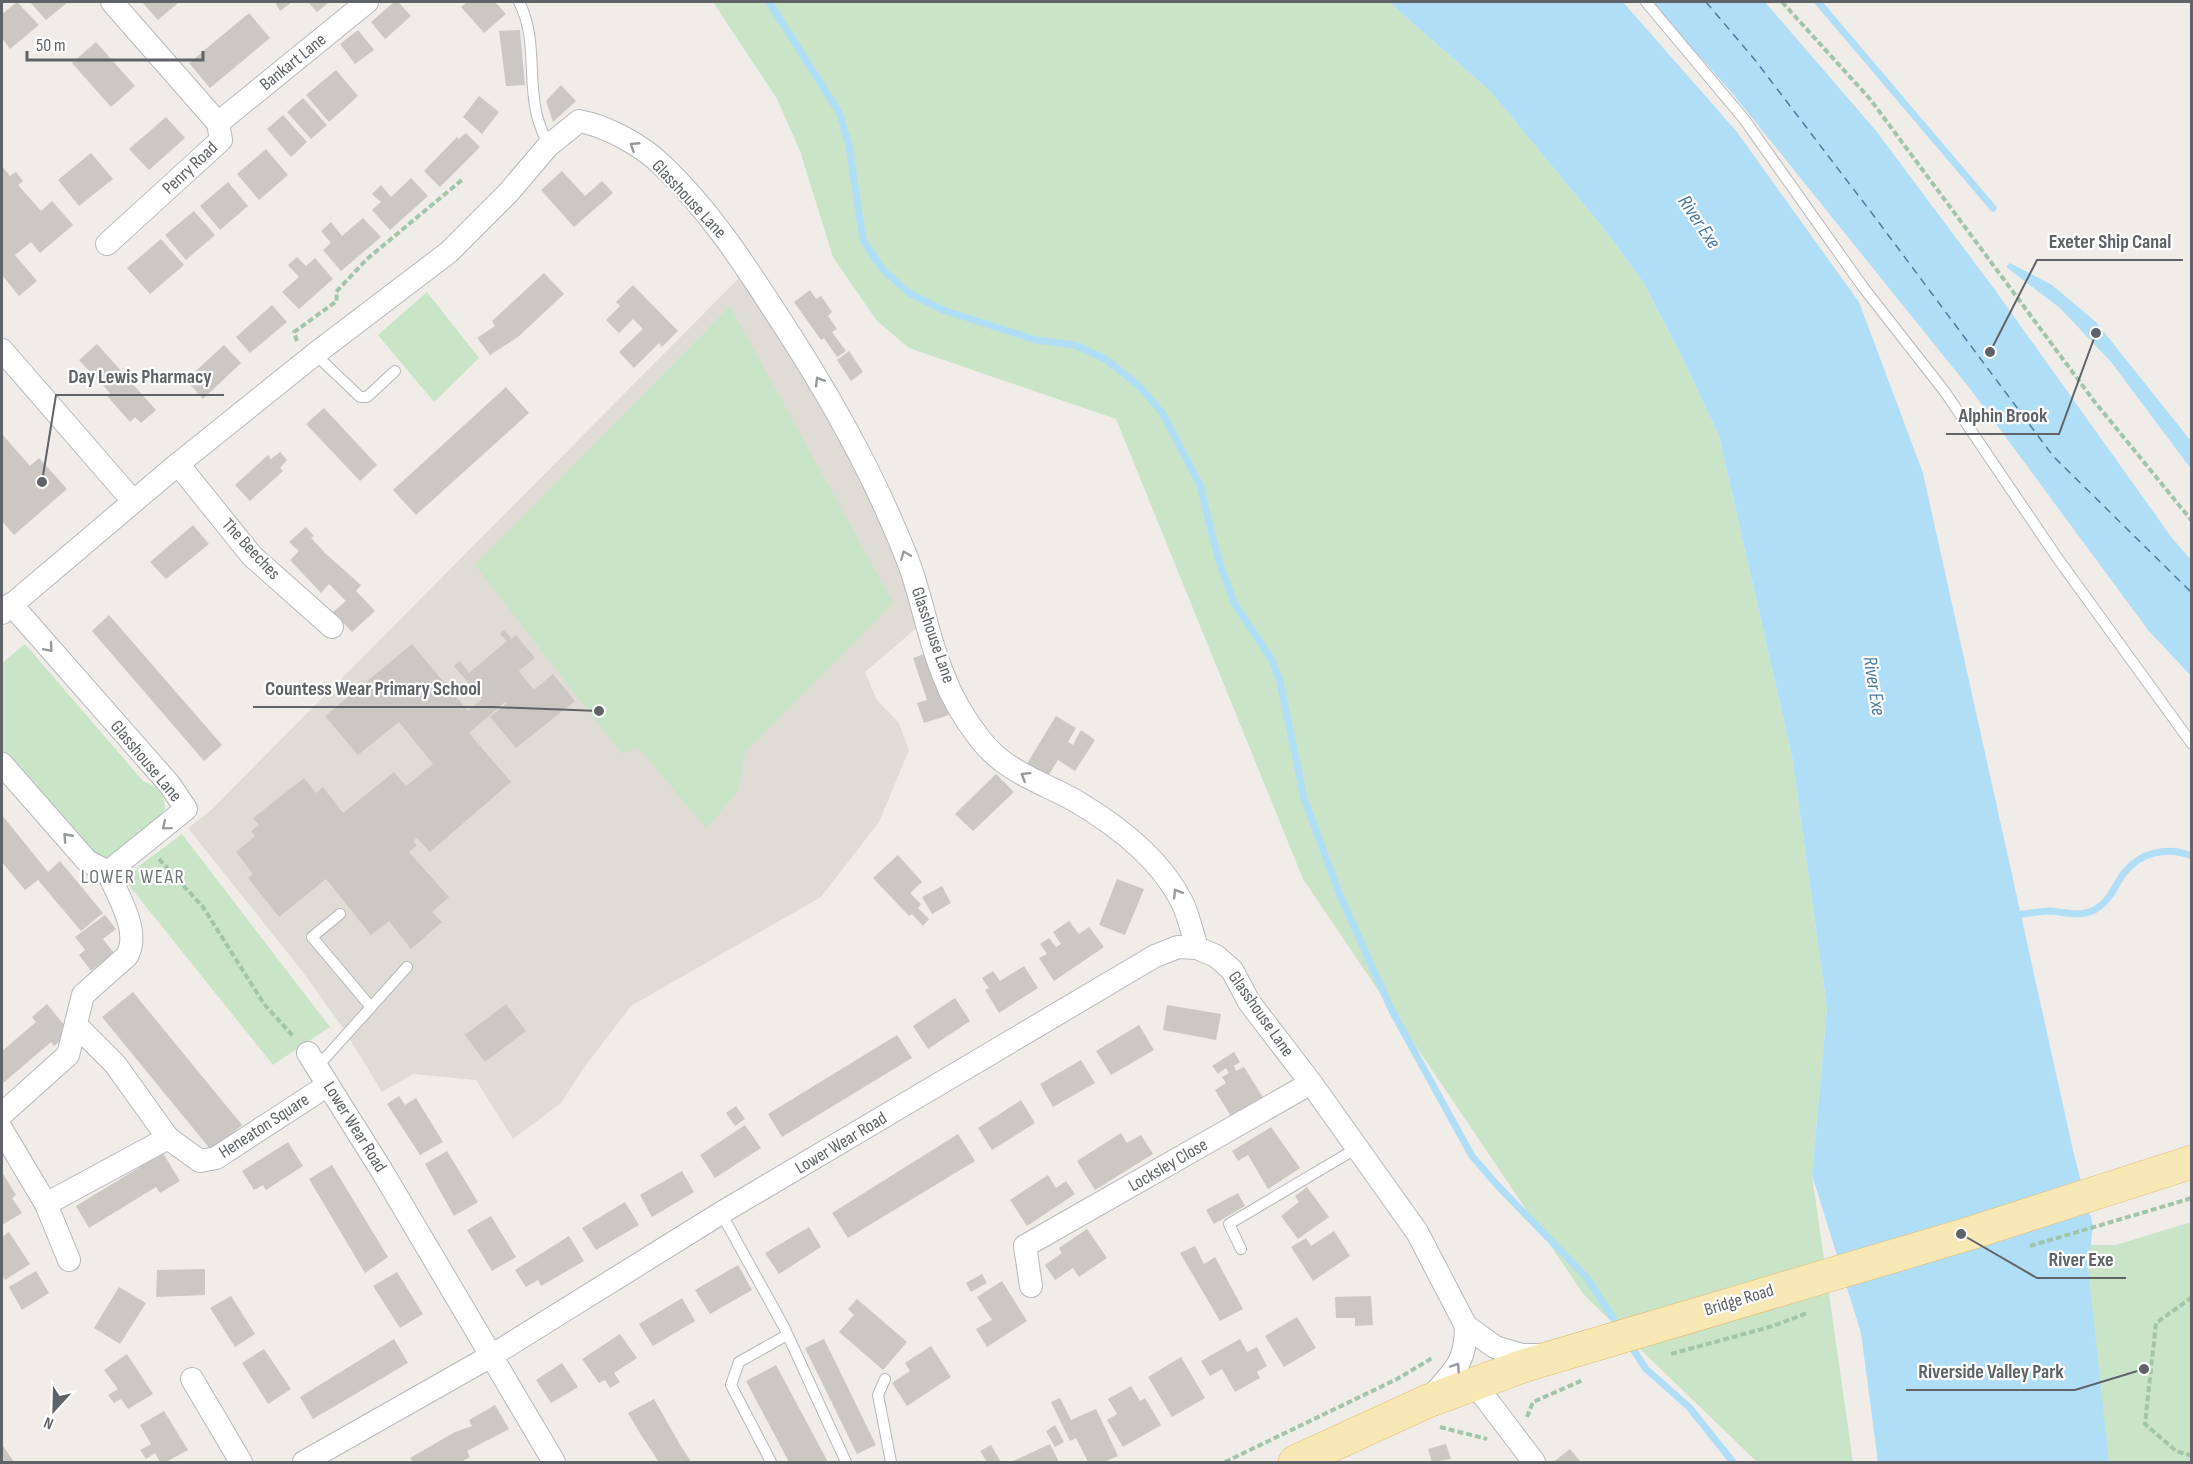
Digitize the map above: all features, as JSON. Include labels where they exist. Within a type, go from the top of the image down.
[{"type":"main road","name":"Bridge Road","points":[[1295,1462],[1433,1414],[1474,1383],[1811,1278],[1971,1233],[2192,1162]]},
{"type":"street","name":"Penry Road","points":[[107,244],[221,140],[222,132],[218,123],[112,2]]},
{"type":"street","name":"Bankart Lane","points":[[218,123],[367,2]]},
{"type":"street","name":"Glasshouse Lane","points":[[108,872],[186,809],[170,785],[6,609],[133,501],[309,358],[449,252],[509,192],[548,146],[579,121],[611,131],[662,164],[717,223],[808,362],[858,447],[909,562],[943,675],[978,737],[1020,774],[1073,800],[1119,831],[1157,864],[1183,903],[1197,948],[1216,956],[1232,970],[1249,1002],[1311,1083],[1417,1232],[1466,1326],[1495,1347],[1522,1355],[1557,1356]]},
{"type":"street","points":[[2,350],[133,501]]},
{"type":"street","name":"The Beeches","points":[[178,464],[252,556],[332,627]]},
{"type":"street","points":[[2,764],[87,861],[108,872],[133,934],[132,948],[127,956],[83,995],[69,1055],[2,1114]]},
{"type":"street","name":"Lower Wear Road","points":[[304,1462],[491,1356],[721,1213],[1155,956],[1178,947],[1197,948]]},
{"type":"street","name":"Heneaton Square","points":[[76,1026],[115,1064],[168,1138],[200,1161],[216,1158],[318,1068]]},
{"type":"street","name":"Lower Wear Road","points":[[318,1068],[554,1462]]},
{"type":"street","name":"Locksley Close","points":[[1031,1286],[1021,1238],[1311,1083]]},
{"type":"street","points":[[2,1130],[46,1204],[69,1260]]},
{"type":"street","points":[[46,1204],[168,1138]]},
{"type":"street","points":[[1433,1414],[1466,1350],[1466,1326]]},
{"type":"street","points":[[192,1379],[241,1462]]},
{"type":"street","points":[[1474,1383],[1534,1462]]},
{"type":"lane","points":[[519,2],[526,16],[531,39],[536,111],[548,146]]},
{"type":"lane","points":[[1646,2],[1744,119],[1863,287],[1945,392],[2056,556],[2192,744]]},
{"type":"lane","points":[[309,358],[360,397],[367,398],[395,371]]},
{"type":"lane","points":[[340,914],[312,936],[370,1006]]},
{"type":"lane","points":[[318,1068],[407,966]]},
{"type":"lane","points":[[1241,1249],[1229,1224],[1357,1148]]},
{"type":"lane","points":[[721,1213],[787,1335],[846,1462]]},
{"type":"lane","points":[[771,1462],[731,1385],[739,1362],[787,1335]]},
{"type":"lane","points":[[885,1379],[878,1395],[891,1462]]},
{"type":"path","points":[[1782,2],[1870,99],[2094,401],[2192,521]]},
{"type":"path","points":[[309,358],[294,332],[338,300],[336,292],[367,259],[463,179]]},
{"type":"path","points":[[144,844],[203,907],[264,1004],[318,1068]]},
{"type":"path","points":[[2120,1219],[2192,1198]]},
{"type":"path","points":[[2192,1297],[2156,1323],[2145,1424],[2176,1451],[2192,1456]]},
{"type":"path","points":[[1686,1350],[1773,1326],[1811,1312]]},
{"type":"path","points":[[1225,1462],[1404,1375],[1438,1353]]},
{"type":"path","points":[[1433,1414],[1502,1442],[1522,1430],[1533,1402],[1586,1378]]},
{"type":"shaded area","points":[[742,275],[866,476],[920,625],[865,672],[877,700],[899,723],[909,750],[879,822],[821,897],[631,1006],[583,1069],[561,1103],[513,1139],[476,1080],[413,1074],[382,1092],[343,1028],[302,971],[188,828],[210,811]]},
{"type":"green space","points":[[713,2],[1389,2],[1490,91],[1604,229],[1643,282],[1684,361],[1719,436],[1792,756],[1827,1008],[1812,1175],[1853,1462],[1757,1462],[1584,1295],[1303,879],[1116,419],[909,348],[877,321],[833,257],[800,151],[777,99]]},
{"type":"green space","points":[[427,292],[479,358],[434,402],[378,335]]},
{"type":"green space","points":[[730,306],[893,603],[746,751],[736,794],[706,828],[638,747],[622,754],[475,565]]},
{"type":"green space","points":[[25,644],[143,781],[156,788],[164,799],[165,809],[152,825],[114,857],[94,858],[2,752],[2,663]]},
{"type":"green space","points":[[182,834],[330,1027],[273,1065],[127,883],[139,866]]},
{"type":"green space","points":[[2191,1222],[2191,1462],[2109,1462],[2090,1325],[2088,1271],[2090,1245],[2116,1245]]},
{"type":"water","points":[[1389,2],[1623,2],[1737,132],[1859,302],[1923,473],[2075,1159],[2093,1225],[2088,1268],[2109,1462],[1878,1462],[1861,1333],[1812,1175],[1827,1008],[1792,756],[1719,436],[1684,361],[1643,282],[1604,229],[1490,91]]},
{"type":"water","points":[[1651,2],[1765,2],[1877,132],[1995,290],[2172,538],[2191,560],[2191,676],[2148,630],[1971,390],[1732,93]]},
{"type":"water","points":[[2010,263],[2052,285],[2096,322],[2191,441],[2191,469],[2111,362],[2060,308],[2006,267]]},
{"type":"building","points":[[17,2],[39,25],[10,49],[2,38],[2,14]]},
{"type":"building","points":[[30,2],[68,2],[46,20]]},
{"type":"building","points":[[142,2],[179,2],[158,20]]},
{"type":"building","points":[[275,2],[292,2],[280,11]]},
{"type":"building","points":[[308,2],[329,2],[317,12]]},
{"type":"building","points":[[394,2],[398,2],[411,16],[385,39],[371,22]]},
{"type":"building","points":[[467,2],[495,2],[506,14],[484,33],[461,7]]},
{"type":"building","points":[[249,13],[270,38],[210,88],[189,63]]},
{"type":"building","points":[[358,30],[374,50],[355,64],[340,44]]},
{"type":"building","points":[[520,30],[525,85],[506,86],[499,31]]},
{"type":"building","points":[[96,42],[135,86],[111,107],[72,63]]},
{"type":"building","points":[[336,70],[358,96],[329,122],[306,95]]},
{"type":"building","points":[[561,85],[576,101],[553,122],[546,101]]},
{"type":"building","points":[[479,96],[499,112],[482,134],[463,117]]},
{"type":"building","points":[[303,98],[327,125],[311,139],[287,112]]},
{"type":"building","points":[[283,115],[307,142],[291,157],[267,129]]},
{"type":"building","points":[[166,117],[185,138],[149,170],[129,149]]},
{"type":"building","points":[[466,133],[480,147],[440,187],[424,171],[457,137],[459,139]]},
{"type":"building","points":[[266,149],[288,175],[259,200],[237,174]]},
{"type":"building","points":[[91,153],[113,179],[79,206],[58,180]]},
{"type":"building","points":[[2,166],[10,176],[16,172],[23,181],[18,185],[41,211],[52,201],[73,225],[40,253],[31,242],[15,255],[37,281],[19,296],[2,275]]},
{"type":"building","points":[[562,171],[585,196],[602,181],[613,193],[574,227],[541,190]]},
{"type":"building","points":[[411,178],[428,196],[390,230],[372,210],[381,202],[372,194],[381,185],[391,197]]},
{"type":"building","points":[[228,182],[248,206],[220,230],[200,206]]},
{"type":"building","points":[[194,211],[215,235],[186,260],[165,235]]},
{"type":"building","points":[[363,218],[381,237],[341,271],[323,250],[331,243],[321,231],[331,222],[342,236]]},
{"type":"building","points":[[161,239],[184,265],[150,294],[127,268]]},
{"type":"building","points":[[297,257],[306,266],[315,258],[333,279],[299,309],[282,292],[299,277],[288,265]]},
{"type":"building","points":[[544,273],[564,294],[518,337],[490,355],[477,338],[495,326],[492,321]]},
{"type":"building","points":[[633,285],[678,331],[662,347],[659,343],[634,368],[619,352],[643,329],[633,319],[619,333],[606,320],[620,306],[616,302]]},
{"type":"building","points":[[810,290],[816,299],[821,296],[832,312],[828,316],[837,329],[832,332],[846,351],[837,357],[824,338],[821,340],[794,302]]},
{"type":"building","points":[[272,305],[287,322],[250,353],[236,337]]},
{"type":"building","points":[[97,344],[156,410],[141,423],[135,417],[130,422],[107,396],[110,393],[79,360]]},
{"type":"building","points":[[224,345],[241,363],[203,399],[186,380]]},
{"type":"building","points":[[849,351],[863,372],[851,381],[837,360]]},
{"type":"building","points":[[506,387],[529,413],[416,515],[393,490]]},
{"type":"building","points":[[324,408],[377,465],[360,481],[306,424]]},
{"type":"building","points":[[2,434],[30,466],[39,458],[67,489],[14,535],[2,521]]},
{"type":"building","points":[[280,452],[287,460],[280,468],[283,471],[250,501],[235,485],[268,455],[271,459]]},
{"type":"building","points":[[193,525],[209,544],[166,579],[150,562]]},
{"type":"building","points":[[306,527],[314,536],[311,538],[326,554],[361,585],[356,591],[375,611],[352,632],[333,612],[346,601],[329,584],[321,593],[290,560],[299,551],[289,542]]},
{"type":"building","points":[[109,615],[222,745],[204,761],[92,631]]},
{"type":"building","points":[[504,630],[512,639],[516,635],[535,658],[519,671],[534,690],[553,674],[575,701],[516,748],[490,717],[507,703],[505,702],[469,733],[511,782],[430,852],[417,838],[413,841],[417,845],[409,852],[449,897],[432,912],[442,922],[411,949],[389,921],[371,935],[326,879],[279,917],[248,878],[253,874],[236,852],[255,836],[251,831],[259,825],[253,818],[304,778],[316,793],[323,787],[343,813],[394,772],[406,786],[433,764],[399,722],[358,755],[325,716],[412,644],[468,711],[482,699],[454,666],[460,661],[469,673],[507,641],[500,634]]},
{"type":"building","points":[[927,653],[949,715],[924,723],[917,703],[927,700],[913,658]]},
{"type":"building","points":[[1056,716],[1076,728],[1068,742],[1073,745],[1081,730],[1095,740],[1075,771],[1058,760],[1046,779],[1025,767]]},
{"type":"building","points":[[996,774],[1014,792],[973,831],[955,814]]},
{"type":"building","points":[[2,815],[48,872],[60,861],[103,913],[81,931],[38,880],[25,890],[2,862]]},
{"type":"building","points":[[898,855],[922,882],[910,893],[921,904],[918,908],[929,919],[923,926],[912,914],[909,916],[873,878]]},
{"type":"building","points":[[1117,879],[1144,889],[1125,935],[1099,925]]},
{"type":"building","points":[[942,886],[951,903],[932,914],[922,897]]},
{"type":"building","points":[[105,915],[116,929],[103,939],[114,953],[91,971],[79,955],[85,950],[75,937]]},
{"type":"building","points":[[1069,921],[1079,934],[1089,927],[1104,947],[1054,981],[1039,958],[1047,954],[1040,944],[1049,938],[1056,947],[1061,944],[1053,932]]},
{"type":"building","points":[[1024,966],[1038,988],[999,1013],[985,990],[989,988],[982,978],[993,971],[1000,981]]},
{"type":"building","points":[[133,992],[242,1125],[211,1150],[102,1017]]},
{"type":"building","points":[[955,998],[970,1021],[928,1049],[913,1026]]},
{"type":"building","points":[[47,1004],[70,1032],[54,1046],[51,1042],[2,1084],[2,1051],[36,1022],[32,1017]]},
{"type":"building","points":[[506,1004],[526,1031],[485,1062],[465,1035]]},
{"type":"building","points":[[1167,1005],[1221,1014],[1216,1040],[1163,1030]]},
{"type":"building","points":[[1139,1025],[1154,1050],[1111,1075],[1096,1051]]},
{"type":"building","points":[[897,1035],[912,1058],[782,1137],[768,1114]]},
{"type":"building","points":[[1234,1052],[1240,1062],[1234,1066],[1236,1071],[1244,1067],[1264,1099],[1232,1118],[1215,1090],[1226,1083],[1222,1077],[1229,1073],[1226,1068],[1218,1074],[1212,1066]]},
{"type":"building","points":[[1081,1060],[1095,1083],[1053,1107],[1040,1084]]},
{"type":"building","points":[[399,1096],[405,1105],[416,1098],[443,1142],[420,1155],[387,1104]]},
{"type":"building","points":[[1021,1100],[1035,1123],[992,1150],[978,1128]]},
{"type":"building","points":[[736,1106],[745,1119],[735,1126],[726,1113]]},
{"type":"building","points":[[745,1125],[761,1148],[715,1178],[700,1155]]},
{"type":"building","points":[[1271,1127],[1300,1168],[1268,1189],[1248,1155],[1238,1161],[1232,1151]]},
{"type":"building","points":[[1121,1133],[1127,1143],[1141,1135],[1153,1154],[1095,1190],[1077,1161]]},
{"type":"building","points":[[958,1134],[975,1161],[848,1238],[832,1213]]},
{"type":"building","points":[[288,1142],[303,1166],[266,1190],[263,1185],[254,1190],[242,1171]]},
{"type":"building","points":[[161,1150],[180,1181],[160,1193],[156,1187],[89,1228],[76,1206],[140,1167],[138,1163]]},
{"type":"building","points":[[447,1151],[478,1202],[454,1216],[425,1164]]},
{"type":"building","points":[[332,1165],[388,1257],[365,1273],[309,1179]]},
{"type":"building","points":[[682,1171],[694,1192],[652,1217],[640,1195]]},
{"type":"building","points":[[2,1172],[16,1195],[12,1198],[22,1213],[2,1225]]},
{"type":"building","points":[[1048,1175],[1056,1188],[1066,1181],[1075,1194],[1027,1226],[1010,1200]]},
{"type":"building","points":[[1307,1187],[1329,1217],[1298,1239],[1281,1216],[1299,1202],[1295,1196]]},
{"type":"building","points":[[1238,1193],[1245,1206],[1214,1224],[1206,1210]]},
{"type":"building","points":[[625,1202],[639,1225],[596,1250],[582,1228]]},
{"type":"building","points":[[491,1216],[516,1257],[492,1271],[467,1230]]},
{"type":"building","points":[[809,1227],[821,1247],[779,1274],[765,1253]]},
{"type":"building","points":[[1087,1229],[1107,1258],[1079,1277],[1073,1268],[1055,1280],[1045,1265],[1062,1253],[1059,1248]]},
{"type":"building","points":[[1334,1231],[1350,1256],[1313,1281],[1291,1247],[1306,1238],[1311,1246]]},
{"type":"building","points":[[9,1232],[30,1264],[5,1280],[2,1274],[2,1237]]},
{"type":"building","points":[[569,1236],[584,1261],[541,1286],[538,1280],[526,1287],[515,1270]]},
{"type":"building","points":[[1195,1246],[1204,1264],[1215,1257],[1243,1309],[1220,1321],[1180,1253]]},
{"type":"building","points":[[738,1265],[752,1290],[710,1314],[695,1290]]},
{"type":"building","points":[[205,1269],[205,1295],[156,1297],[157,1270]]},
{"type":"building","points":[[36,1271],[49,1293],[22,1310],[9,1287]]},
{"type":"building","points":[[397,1272],[423,1314],[400,1328],[373,1286]]},
{"type":"building","points":[[982,1274],[987,1283],[971,1292],[966,1283]]},
{"type":"building","points":[[1002,1281],[1027,1321],[987,1347],[976,1329],[992,1320],[977,1297]]},
{"type":"building","points":[[119,1287],[146,1303],[120,1344],[94,1328]]},
{"type":"building","points":[[231,1296],[255,1334],[235,1347],[210,1308]]},
{"type":"building","points":[[1371,1296],[1373,1325],[1355,1326],[1355,1318],[1336,1318],[1335,1297]]},
{"type":"building","points":[[682,1298],[695,1321],[653,1346],[639,1324]]},
{"type":"building","points":[[857,1299],[907,1342],[883,1370],[839,1332],[854,1315],[848,1309]]},
{"type":"building","points":[[1297,1317],[1316,1348],[1284,1367],[1265,1336]]},
{"type":"building","points":[[620,1334],[637,1358],[614,1373],[620,1382],[610,1388],[605,1380],[599,1383],[582,1359]]},
{"type":"building","points":[[394,1339],[408,1363],[313,1419],[300,1397]]},
{"type":"building","points":[[824,1339],[876,1445],[857,1454],[805,1348]]},
{"type":"building","points":[[1240,1339],[1247,1352],[1257,1347],[1267,1366],[1257,1372],[1260,1378],[1235,1392],[1222,1369],[1210,1376],[1201,1361]]},
{"type":"building","points":[[931,1346],[951,1377],[907,1406],[892,1383],[910,1371],[905,1363]]},
{"type":"building","points":[[264,1349],[291,1389],[268,1404],[242,1363]]},
{"type":"building","points":[[127,1354],[153,1394],[128,1409],[121,1399],[114,1403],[108,1395],[118,1389],[104,1370]]},
{"type":"building","points":[[1181,1357],[1205,1398],[1172,1417],[1148,1377]]},
{"type":"building","points":[[562,1363],[578,1387],[551,1403],[536,1380]]},
{"type":"building","points":[[776,1365],[828,1462],[789,1462],[746,1381]]},
{"type":"building","points":[[1131,1386],[1140,1401],[1145,1398],[1161,1425],[1123,1447],[1107,1420],[1117,1414],[1108,1399]]},
{"type":"building","points":[[1060,1398],[1071,1420],[1096,1409],[1118,1456],[1104,1462],[1088,1462],[1076,1438],[1070,1441],[1051,1402]]},
{"type":"building","points":[[654,1399],[691,1462],[659,1462],[628,1413]]},
{"type":"building","points":[[495,1405],[509,1429],[467,1451],[470,1457],[461,1462],[413,1462],[410,1458],[455,1432],[472,1426],[469,1420]]},
{"type":"building","points":[[164,1411],[188,1450],[166,1462],[160,1462],[155,1453],[146,1459],[140,1450],[151,1444],[140,1425]]},
{"type":"building","points":[[1055,1425],[1064,1442],[1055,1447],[1046,1431]]},
{"type":"building","points":[[2,1444],[14,1462],[2,1462]]},
{"type":"building","points":[[1050,1444],[1059,1462],[1011,1462]]},
{"type":"building","points":[[1446,1444],[1451,1459],[1432,1462],[1428,1449]]},
{"type":"building","points":[[991,1445],[1001,1462],[987,1462],[980,1451]]},
{"type":"building","points":[[1570,1449],[1581,1462],[1553,1462]]},
{"type":"waterway","points":[[769,2],[839,112],[849,146],[863,240],[883,270],[909,293],[943,310],[1036,340],[1075,345],[1107,360],[1139,386],[1163,414],[1200,485],[1218,558],[1234,603],[1272,660],[1280,682],[1304,798],[1339,893],[1392,1011],[1472,1156],[1587,1278],[1620,1329]]},
{"type":"waterway","points":[[1818,2],[1993,208]]},
{"type":"waterway","points":[[2022,914],[2047,911],[2079,914],[2090,912],[2105,902],[2124,873],[2138,860],[2164,851],[2192,856]]},
{"type":"waterway","points":[[1629,1343],[1646,1369],[1689,1407],[1733,1462]]},
{"type":"ferry route","points":[[1706,2],[1755,60],[2053,456],[2192,593]]},
{"type":"place","name":"Alphin Brook","points":[[2096,333]]},
{"type":"place","name":"Exeter Ship Canal","points":[[1990,352]]},
{"type":"place","name":"Day Lewis Pharmacy","points":[[42,482]]},
{"type":"place","name":"Countess Wear Primary School","points":[[599,711]]},
{"type":"place","name":"River Exe","points":[[1961,1234]]},
{"type":"place","name":"Riverside Valley Park","points":[[2144,1369]]},
{"type":"district","name":"LOWER WEAR","points":[[133,877]]}]
